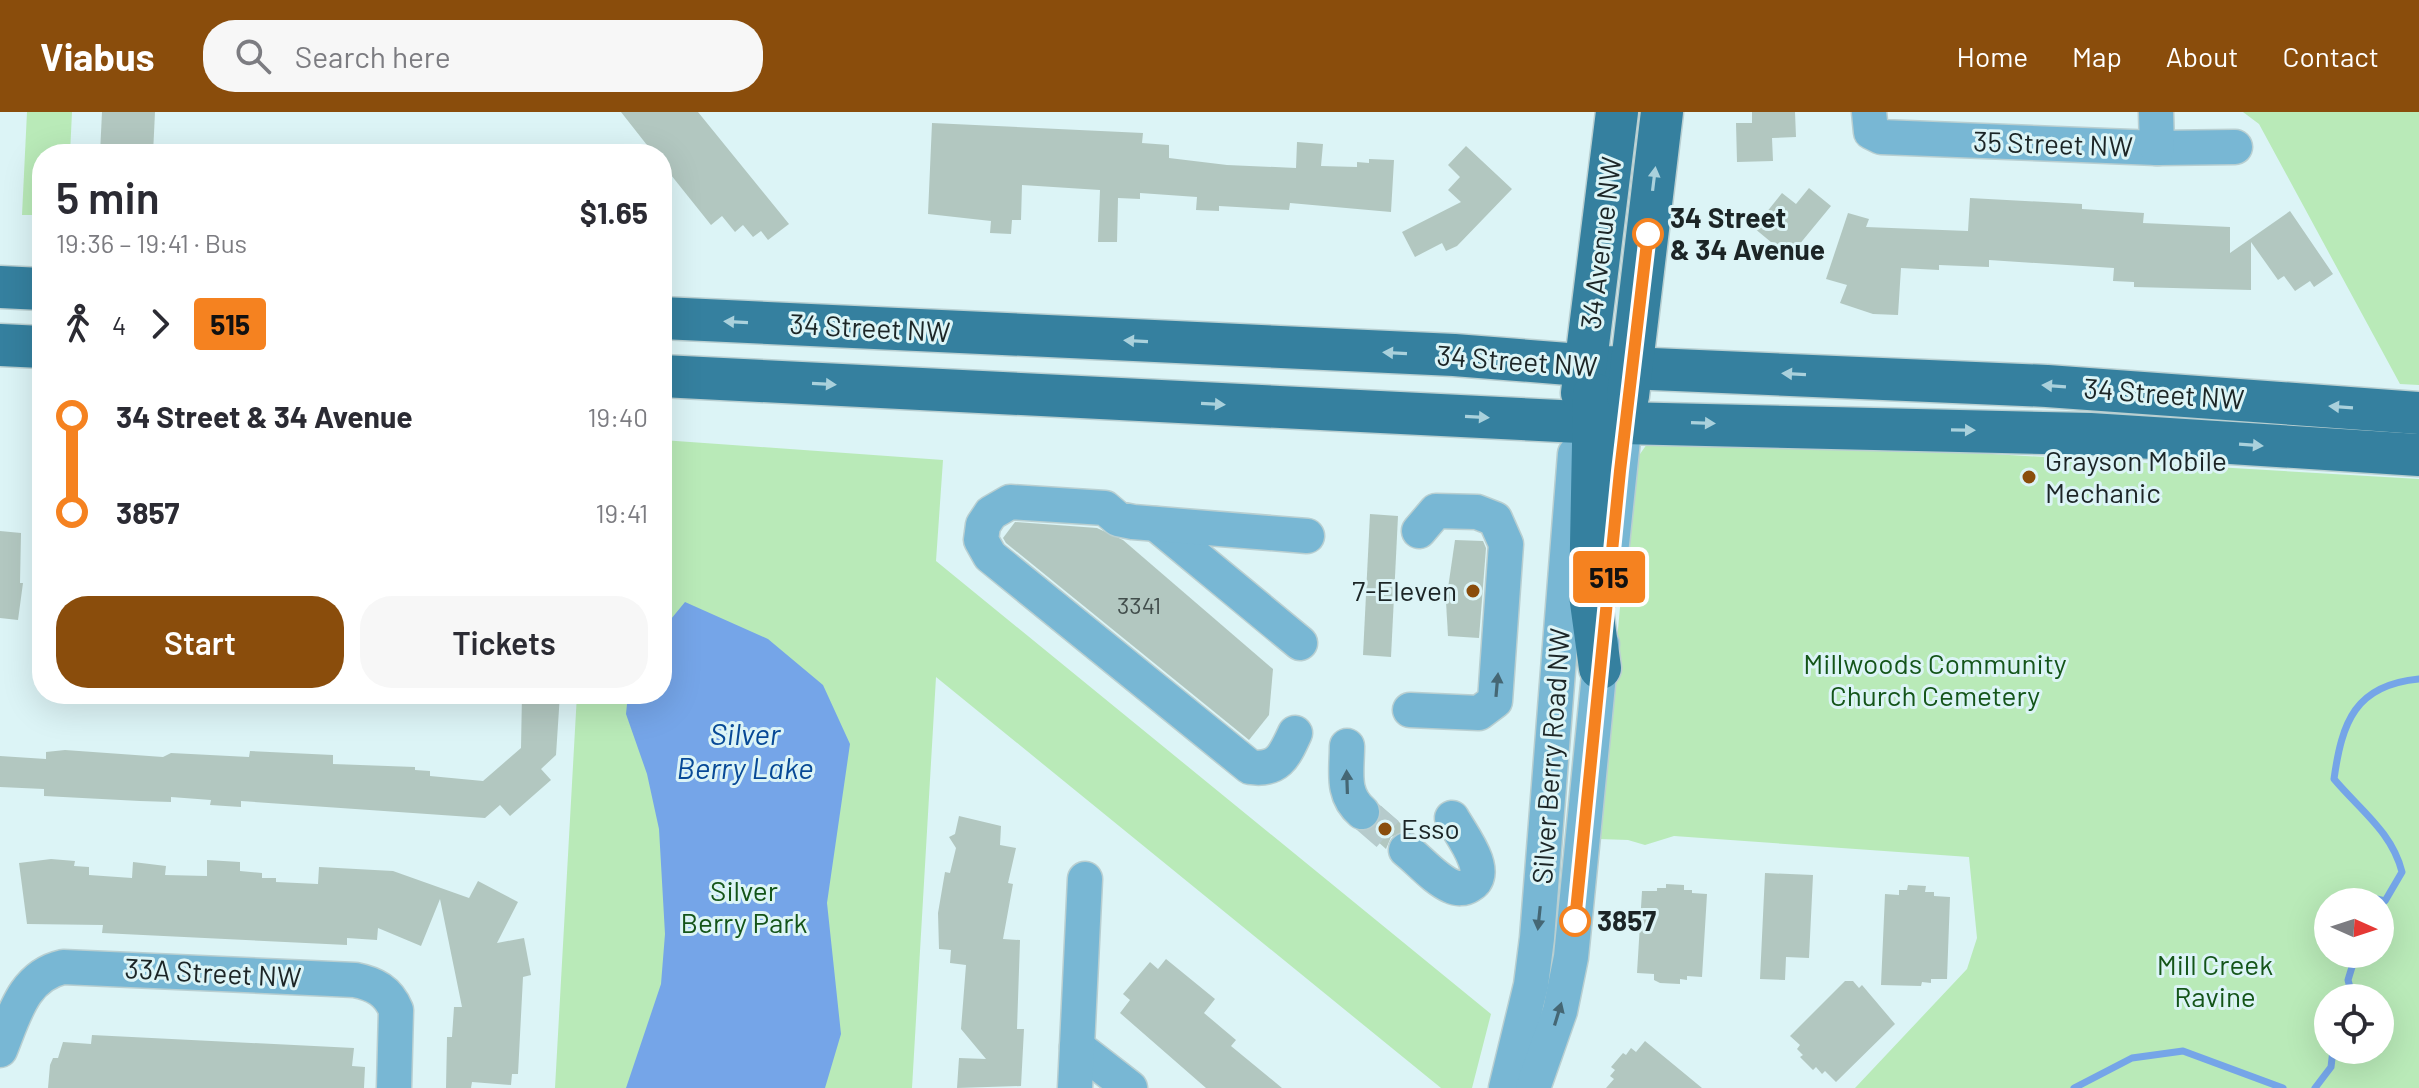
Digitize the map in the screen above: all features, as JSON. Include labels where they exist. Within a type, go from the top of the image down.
[{"type":"main road","name":"34 Avenue NW","points":[[1585,366],[1617,112]]},
{"type":"main road","name":"34 Avenue NW","points":[[1600,422],[1632,367],[1662,112]]},
{"type":"main road","points":[[0,287],[32,289]]},
{"type":"main road","name":"34 Street NW","points":[[672,318],[1454,355],[1585,366],[2047,386],[2419,413]]},
{"type":"main road","points":[[0,345],[32,347]]},
{"type":"main road","points":[[1585,366],[1594,389],[1600,422],[1590,595],[1600,668]]},
{"type":"main road","name":"34 Street NW","points":[[672,376],[1600,422],[2075,434],[2419,455]]},
{"type":"street","points":[[2156,112],[2157,148]]},
{"type":"street","name":"35 Street NW","points":[[1870,122],[1881,137],[2157,148],[2235,147]]},
{"type":"street","name":"Silver Berry Road NW","points":[[1506,1088],[1531,985],[1600,422]]},
{"type":"street","points":[[1295,733],[1281,761],[1266,769],[1250,767],[990,556],[981,540],[983,525],[991,513],[1010,502],[1105,508],[1118,519],[1156,524],[1307,536]]},
{"type":"street","points":[[1410,710],[1479,713],[1495,701],[1506,544],[1495,519],[1477,512],[1436,511],[1419,531]]},
{"type":"street","points":[[1156,524],[1300,643]]},
{"type":"street","name":"Silver Berry Road NW","points":[[1533,1088],[1560,1011],[1571,957],[1600,668]]},
{"type":"street","points":[[1347,746],[1346,789],[1349,801],[1362,812]]},
{"type":"street","points":[[1075,1088],[1085,879]]},
{"type":"street","name":"33A Street NW","points":[[0,1050],[21,998],[40,977],[52,970],[73,967],[355,980],[385,992],[392,1000],[398,1022],[394,1088]]},
{"type":"street","points":[[1077,1047],[1130,1088]]},
{"type":"green space","points":[[27,112],[72,112],[70,144],[32,144],[32,215],[22,215]]},
{"type":"green space","points":[[2243,112],[2419,112],[2419,385],[2400,384],[2259,124]]},
{"type":"green space","points":[[1687,436],[2419,479],[2419,1088],[1855,1088],[1967,969],[1977,938],[1969,857],[1674,836],[1645,845],[1628,840],[1599,839],[1633,464],[1647,444]]},
{"type":"green space","name":"Silver Berry Park","points":[[672,441],[943,460],[936,561],[1491,1014],[1472,1088],[1441,1088],[936,677],[912,1088],[555,1088],[576,704],[672,704]]},
{"type":"water","name":"Silver Berry Lake","points":[[685,602],[768,639],[823,685],[850,744],[827,903],[841,1034],[825,1088],[626,1088],[661,984],[665,934],[659,829],[647,774],[626,714],[627,704],[672,704],[672,618]]},
{"type":"building","points":[[102,112],[155,112],[153,144],[100,144]]},
{"type":"building","points":[[621,112],[698,112],[789,224],[768,240],[761,231],[753,237],[743,225],[735,232],[722,216],[711,225],[672,176],[672,144],[646,144]]},
{"type":"building","points":[[1752,112],[1795,112],[1796,137],[1772,138],[1773,161],[1737,162],[1736,123],[1752,123]]},
{"type":"building","points":[[932,123],[1143,133],[1142,143],[1169,145],[1169,158],[1227,165],[1296,168],[1297,142],[1323,144],[1321,166],[1357,167],[1357,162],[1369,163],[1369,159],[1394,160],[1391,212],[1290,203],[1289,210],[1219,206],[1219,211],[1196,210],[1197,197],[1140,193],[1140,199],[1118,198],[1117,242],[1098,242],[1100,190],[1022,185],[1021,220],[1012,220],[1011,234],[990,233],[991,221],[928,214]]},
{"type":"building","points":[[1466,146],[1512,189],[1457,246],[1446,251],[1442,243],[1415,257],[1402,232],[1461,202],[1448,190],[1460,177],[1448,165]]},
{"type":"building","points":[[1809,188],[1831,206],[1789,257],[1754,228],[1782,193],[1796,204]]},
{"type":"building","points":[[1970,198],[2082,204],[2082,209],[2144,213],[2143,223],[2230,227],[2230,253],[2290,211],[2333,274],[2314,287],[2310,281],[2295,291],[2284,276],[2278,280],[2251,242],[2251,290],[2134,287],[2134,282],[2113,281],[2114,268],[1989,260],[1989,267],[1939,265],[1939,270],[1901,268],[1898,315],[1873,314],[1840,303],[1847,285],[1826,279],[1848,213],[1869,219],[1866,227],[1968,231]]},
{"type":"building","points":[[1370,514],[1398,516],[1391,657],[1363,655]]},
{"type":"building","points":[[1015,522],[1097,528],[1123,540],[1273,669],[1269,715],[1249,740],[1006,543],[1003,538]]},
{"type":"building","points":[[0,531],[21,533],[20,583],[23,583],[18,620],[0,618]]},
{"type":"building","name":"7-Eleven","points":[[1455,540],[1483,541],[1486,548],[1479,638],[1448,636],[1446,602]]},
{"type":"building","points":[[522,704],[559,704],[556,755],[541,769],[551,780],[510,816],[500,805],[485,818],[241,801],[241,807],[210,805],[211,800],[171,797],[171,802],[44,796],[44,789],[0,787],[0,756],[46,759],[46,752],[65,750],[163,757],[171,753],[249,757],[250,751],[333,755],[333,764],[415,767],[415,770],[430,771],[430,776],[483,781],[521,748]]},
{"type":"building","points":[[1381,806],[1408,830],[1391,837],[1386,849],[1366,831],[1381,818]]},
{"type":"building","points":[[959,816],[1001,826],[1000,845],[1016,848],[1008,883],[1013,884],[1003,939],[1020,940],[1017,1029],[1024,1029],[1021,1086],[957,1088],[959,1058],[986,1059],[961,1029],[966,965],[950,963],[951,950],[939,949],[938,913],[945,872],[950,873],[956,848],[949,837],[955,834]]},
{"type":"building","points":[[51,859],[75,861],[74,866],[89,867],[89,875],[132,878],[133,862],[166,866],[165,875],[207,876],[207,860],[240,862],[240,871],[262,873],[262,878],[276,878],[276,882],[318,884],[319,867],[393,871],[469,898],[478,881],[518,902],[497,943],[524,938],[531,975],[523,977],[518,1074],[512,1074],[511,1085],[472,1082],[471,1088],[446,1088],[447,1037],[452,1037],[454,1007],[462,1007],[440,899],[421,946],[378,928],[377,940],[347,938],[347,945],[102,933],[103,925],[27,924],[19,863]]},
{"type":"building","points":[[1765,873],[1813,875],[1809,958],[1786,957],[1785,980],[1760,979]]},
{"type":"building","points":[[1666,884],[1684,885],[1684,890],[1707,894],[1702,977],[1687,976],[1687,980],[1680,979],[1680,984],[1660,983],[1654,980],[1654,974],[1637,973],[1642,891],[1657,891],[1657,888],[1666,888]]},
{"type":"building","points":[[1908,885],[1926,886],[1925,892],[1950,897],[1947,979],[1931,979],[1931,983],[1922,982],[1921,986],[1881,985],[1885,894],[1899,895],[1899,890],[1907,890]]},
{"type":"building","points":[[1166,959],[1215,999],[1204,1013],[1236,1040],[1231,1046],[1282,1088],[1206,1088],[1120,1013],[1130,1000],[1123,994],[1150,962],[1158,969]]},
{"type":"building","points":[[1845,981],[1853,981],[1859,988],[1862,985],[1895,1024],[1836,1082],[1825,1071],[1822,1074],[1816,1067],[1813,1070],[1800,1057],[1803,1055],[1797,1049],[1800,1045],[1790,1036]]},
{"type":"building","points":[[92,1035],[354,1048],[352,1066],[365,1067],[364,1088],[48,1088],[50,1065],[53,1058],[58,1058],[63,1042],[91,1044]]},
{"type":"building","points":[[1645,1041],[1702,1088],[1606,1088],[1614,1079],[1610,1076],[1615,1070],[1611,1067],[1623,1053],[1626,1055],[1631,1048],[1636,1052]]},
{"type":"waterway","points":[[2393,888],[2402,872],[2391,845],[2334,779],[2348,724],[2366,698],[2380,689],[2419,679]]},
{"type":"waterway","points":[[2349,984],[2352,968]]},
{"type":"waterway","points":[[2074,1088],[2132,1058],[2183,1051],[2283,1088]]},
{"type":"waterway","points":[[2315,1088],[2331,1064]]},
{"type":"tunnel","points":[[1362,812],[1406,850]]},
{"type":"bus line","name":"515","points":[[1575,921],[1620,471],[1648,234]]},
{"type":"place","name":"34 Street & 34 Avenue","points":[[1648,234]]},
{"type":"place","name":"Grayson Mobile Mechanic","points":[[2029,477]]},
{"type":"place","name":"7-Eleven","points":[[1473,591]]},
{"type":"place","name":"Esso","points":[[1385,829]]},
{"type":"place","name":"3857","points":[[1575,921]]},
{"type":"park label","name":"Millwoods Community Church Cemetery","points":[[1935,680]]},
{"type":"park label","name":"Mill Creek Ravine","points":[[2215,981]]}]
